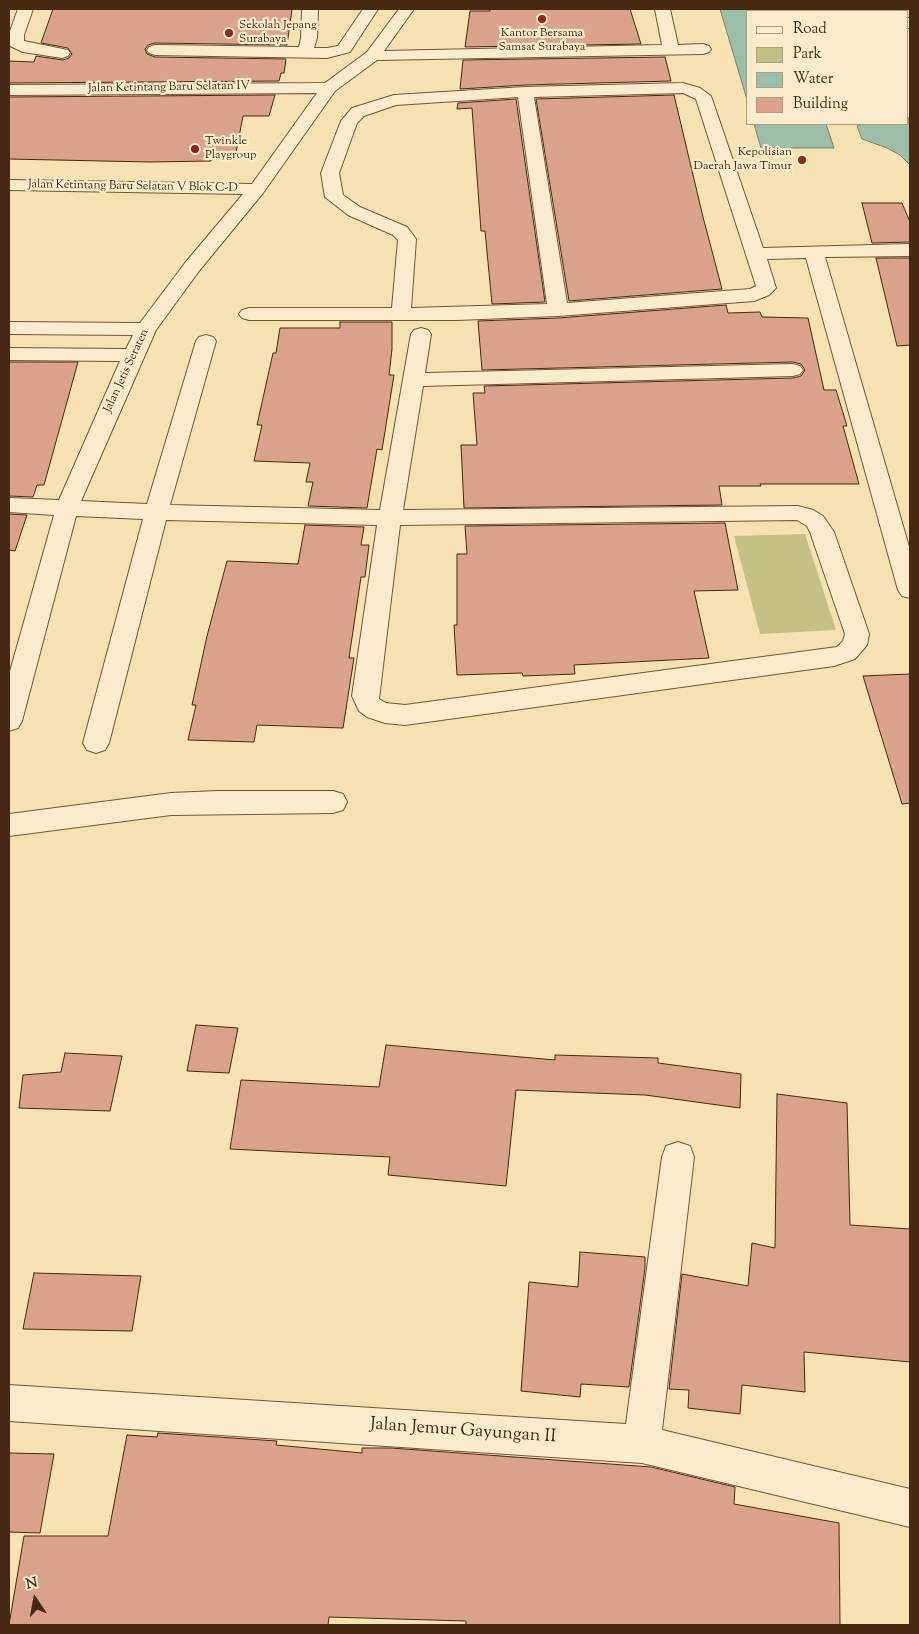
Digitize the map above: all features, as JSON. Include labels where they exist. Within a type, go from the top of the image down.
[{"type":"street","points":[[305,52],[309,38],[310,9]]},
{"type":"street","points":[[155,50],[326,53],[344,49],[370,9]]},
{"type":"street","name":"Jalan Jetis Seraten","points":[[9,721],[17,661],[67,508],[146,328],[192,267],[257,189],[329,88],[373,55],[406,9]]},
{"type":"street","points":[[662,9],[671,49]]},
{"type":"street","points":[[18,18],[16,43],[23,47],[62,52]]},
{"type":"street","points":[[373,55],[402,56],[702,49]]},
{"type":"street","name":"Jalan Ketintang Baru Selatan IV","points":[[9,90],[329,88]]},
{"type":"street","points":[[249,314],[402,308],[437,315],[558,310],[754,295],[766,288],[703,96],[683,88],[525,92],[394,100],[358,112],[349,121],[330,174],[334,197],[354,211],[400,231],[407,240],[402,308]]},
{"type":"street","points":[[525,92],[558,310]]},
{"type":"street","name":"Jalan Ketintang Baru Selatan V Blok C-D","points":[[9,184],[257,189]]},
{"type":"street","points":[[756,254],[910,250]]},
{"type":"street","points":[[814,252],[910,590]]},
{"type":"street","points":[[9,328],[146,328]]},
{"type":"street","points":[[9,505],[158,512],[390,518],[798,513],[816,521],[822,532],[857,634],[855,645],[846,653],[834,657],[405,715],[385,714],[368,704],[364,696],[390,518],[422,334]]},
{"type":"street","points":[[96,743],[170,464],[206,341]]},
{"type":"street","points":[[9,354],[133,355]]},
{"type":"street","points":[[414,380],[793,370]]},
{"type":"street","points":[[21,823],[82,814],[180,804],[334,802]]},
{"type":"street","points":[[642,1444],[678,1157]]},
{"type":"street","name":"Jalan Jemur Gayungan II","points":[[9,1403],[642,1444],[910,1508]]},
{"type":"green space","points":[[805,534],[836,630],[760,634],[734,536]]},
{"type":"water","points":[[720,9],[789,9],[746,10],[746,96]]},
{"type":"water","points":[[910,118],[910,165],[900,155],[862,139],[857,126],[909,125]]},
{"type":"water","points":[[754,125],[826,125],[834,148],[761,148]]},
{"type":"building","points":[[53,9],[292,9],[287,45],[155,43],[148,45],[145,49],[147,54],[155,57],[286,59],[284,73],[281,73],[279,81],[9,83],[9,61],[34,62],[36,56],[63,60],[69,58],[72,54],[68,48],[41,43]]},
{"type":"building","name":"Kantor Bersama Samsat Surabaya","points":[[490,9],[630,9],[641,44],[465,47],[470,11],[490,11]]},
{"type":"building","points":[[665,57],[671,81],[525,85],[460,89],[463,60]]},
{"type":"building","points":[[275,95],[269,116],[243,116],[235,158],[212,158],[211,161],[150,162],[9,159],[9,97]]},
{"type":"building","points":[[674,95],[722,289],[569,301],[536,99]]},
{"type":"building","points":[[516,99],[545,302],[492,304],[485,231],[481,231],[472,108],[457,109],[458,103]]},
{"type":"building","points":[[862,203],[902,203],[910,222],[910,242],[872,243]]},
{"type":"building","points":[[876,258],[910,258],[910,345],[897,346]]},
{"type":"building","points":[[726,305],[728,313],[760,312],[762,317],[808,318],[824,390],[836,390],[847,426],[843,426],[859,484],[719,486],[722,505],[464,508],[461,445],[477,445],[473,393],[485,393],[484,386],[793,378],[801,376],[805,370],[801,364],[793,362],[482,370],[478,321],[558,318]]},
{"type":"building","points":[[340,322],[392,322],[392,349],[389,375],[394,375],[382,450],[377,449],[367,508],[308,506],[313,482],[306,482],[310,463],[254,461],[262,425],[257,425],[273,353],[276,353],[280,328],[340,328]]},
{"type":"building","points":[[9,362],[78,362],[44,485],[37,485],[33,497],[9,496]]},
{"type":"building","points":[[9,514],[27,515],[15,551],[9,550]]},
{"type":"building","points":[[725,523],[738,590],[694,591],[709,658],[574,665],[575,674],[523,676],[522,673],[457,675],[454,625],[457,625],[457,554],[467,554],[465,526]]},
{"type":"building","points":[[305,525],[364,527],[361,545],[369,545],[365,577],[361,577],[349,658],[354,658],[343,728],[257,725],[254,742],[188,740],[196,705],[192,705],[207,636],[227,561],[298,564]]},
{"type":"building","points":[[910,674],[910,803],[902,804],[863,676]]},
{"type":"building","points":[[196,1025],[238,1028],[229,1073],[187,1071]]},
{"type":"building","points":[[386,1045],[555,1060],[555,1055],[658,1058],[658,1063],[741,1074],[740,1108],[645,1095],[516,1090],[506,1186],[388,1175],[390,1157],[230,1149],[241,1080],[379,1087]]},
{"type":"building","points":[[65,1053],[122,1056],[110,1111],[19,1108],[23,1075],[61,1072]]},
{"type":"building","points":[[777,1094],[847,1103],[850,1225],[910,1229],[910,1362],[804,1352],[805,1392],[742,1385],[740,1414],[688,1408],[689,1390],[669,1389],[682,1274],[748,1286],[752,1243],[775,1248]]},
{"type":"building","points":[[580,1252],[645,1257],[629,1387],[581,1384],[580,1397],[521,1391],[529,1282],[578,1287]]},
{"type":"building","points":[[34,1273],[141,1276],[132,1331],[23,1329]]},
{"type":"building","points":[[158,1433],[277,1441],[276,1445],[362,1453],[362,1448],[391,1448],[651,1467],[735,1487],[734,1504],[839,1523],[840,1625],[466,1625],[466,1621],[329,1617],[328,1625],[9,1625],[24,1536],[108,1536],[127,1435],[157,1437]]},
{"type":"building","points":[[9,1453],[54,1454],[40,1533],[9,1532]]},
{"type":"place","name":"Kantor Bersama Samsat Surabaya","points":[[542,19]]},
{"type":"place","name":"Sekolah Jepang Surabaya","points":[[229,33]]},
{"type":"place","name":"Twinkle Playgroup","points":[[195,149]]},
{"type":"place","name":"Kepolisian Daerah Jawa Timur","points":[[802,160]]}]
